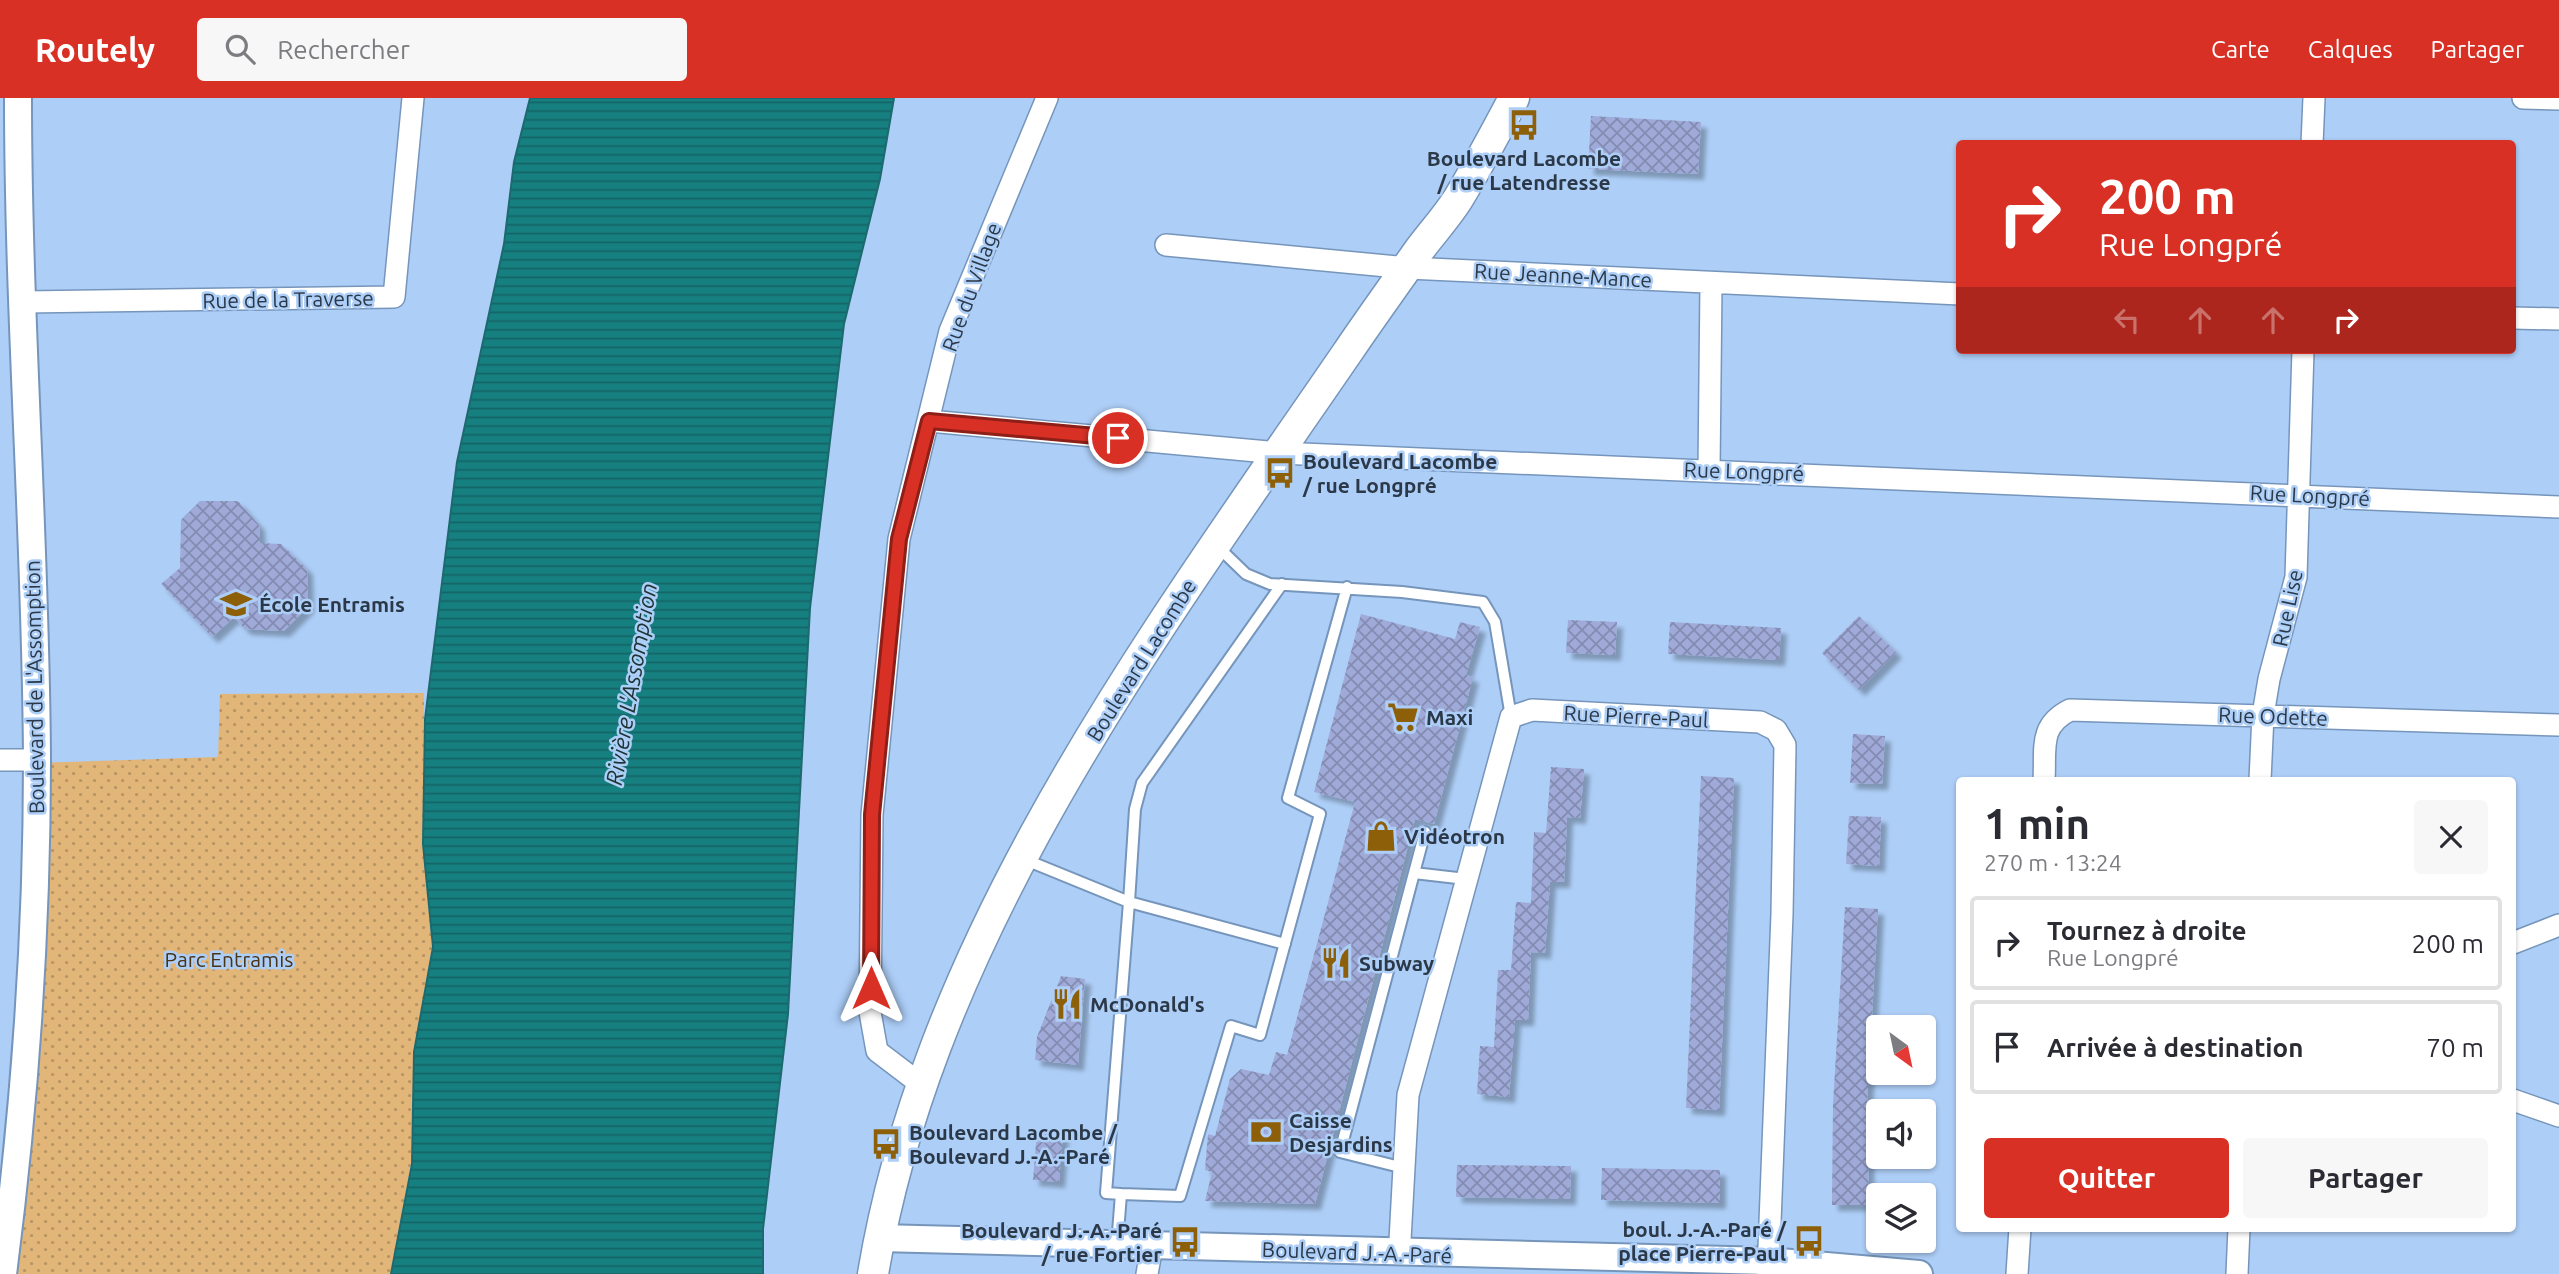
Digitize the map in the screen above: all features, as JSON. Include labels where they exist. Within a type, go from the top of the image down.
[{"type":"main road","name":"Boulevard Lacombe","points":[[873,1274],[879,1238],[907,1129],[948,1011],[1023,859],[1108,707],[1279,453],[1456,201],[1514,98]]},
{"type":"street","name":"Boulevard de L'Assomption","points":[[3,1274],[8,1174],[33,923],[37,760],[24,302],[19,231],[18,98]]},
{"type":"street","name":"Rue de la Traverse","points":[[24,302],[394,297],[413,98]]},
{"type":"street","name":"Rue du Village","points":[[923,1086],[877,1051],[870,1012],[872,828],[899,539],[950,331],[1047,98]]},
{"type":"street","points":[[2312,140],[2314,98]]},
{"type":"street","points":[[2523,98],[2559,99]]},
{"type":"street","name":"Rue Jeanne-Mance","points":[[1166,244],[1408,268],[1956,294]]},
{"type":"street","points":[[1709,470],[1711,283]]},
{"type":"street","points":[[2516,318],[2559,319]]},
{"type":"street","name":"Rue Lise","points":[[2260,777],[2263,715],[2269,680],[2296,578],[2303,354]]},
{"type":"street","name":"Rue Longpré","points":[[929,421],[1279,453],[2559,507]]},
{"type":"street","name":"Rue Odette","points":[[2044,777],[2046,734],[2054,718],[2070,709],[2559,725]]},
{"type":"street","name":"Rue Pierre-Paul","points":[[1510,717],[1532,710],[1760,722],[1776,730],[1785,745],[1782,914],[1769,1268]]},
{"type":"street","points":[[1402,1252],[1408,1095],[1510,717]]},
{"type":"street","points":[[0,760],[37,760]]},
{"type":"street","points":[[2516,942],[2559,925]]},
{"type":"street","points":[[2516,1101],[2559,1116]]},
{"type":"street","points":[[2017,1274],[2020,1232]]},
{"type":"street","points":[[2236,1274],[2239,1232]]},
{"type":"street","name":"Boulevard J.-A.-Paré","points":[[879,1238],[1402,1252],[1919,1274]]},
{"type":"street","points":[[1147,1274],[1152,1246]]},
{"type":"lane","points":[[1216,545],[1246,574],[1270,584],[1347,587],[1483,602],[1495,622],[1510,717]]},
{"type":"lane","points":[[1282,584],[1142,783],[1135,809],[1106,1193],[1180,1196],[1231,1026],[1260,1035],[1320,814],[1288,798],[1347,587]]},
{"type":"lane","points":[[1404,1168],[1340,1152],[1425,832]]},
{"type":"lane","points":[[1023,859],[1129,902],[1285,944]]},
{"type":"lane","points":[[1414,873],[1466,879]]},
{"type":"lane","points":[[1117,1245],[1121,1194]]},
{"type":"green space","name":"Parc Entramis","points":[[424,693],[423,840],[432,947],[414,1053],[411,1164],[391,1274],[3,1274],[36,763],[218,757],[220,694]]},
{"type":"water","name":"Rivière L'Assomption","points":[[530,98],[894,98],[880,179],[844,324],[810,608],[788,1014],[763,1229],[763,1274],[391,1274],[412,1164],[414,1052],[433,947],[423,844],[425,719],[457,462],[504,244],[514,162]]},
{"type":"building","points":[[1591,116],[1701,122],[1698,174],[1588,169]]},
{"type":"building","points":[[200,501],[238,501],[259,525],[260,543],[281,544],[307,569],[308,607],[284,631],[245,629],[234,617],[212,637],[161,584],[180,568],[181,520]]},
{"type":"building","points":[[1361,614],[1455,639],[1460,622],[1480,627],[1466,675],[1473,677],[1434,824],[1415,819],[1315,1204],[1205,1201],[1212,1172],[1205,1170],[1208,1134],[1215,1136],[1230,1079],[1241,1069],[1269,1075],[1276,1052],[1287,1055],[1355,802],[1314,792]]},
{"type":"building","points":[[1859,616],[1896,652],[1859,690],[1822,653]]},
{"type":"building","points":[[1568,620],[1617,622],[1615,655],[1566,653]]},
{"type":"building","points":[[1670,622],[1781,628],[1779,660],[1668,654]]},
{"type":"building","points":[[1853,734],[1885,736],[1882,784],[1850,783]]},
{"type":"building","points":[[1551,767],[1584,769],[1580,818],[1567,817],[1564,882],[1550,882],[1545,953],[1531,952],[1528,1020],[1515,1020],[1509,1097],[1477,1094],[1480,1046],[1494,1047],[1498,970],[1511,970],[1516,902],[1531,903],[1534,832],[1546,833]]},
{"type":"building","points":[[1701,776],[1734,778],[1719,1110],[1686,1108]]},
{"type":"building","points":[[1849,816],[1881,817],[1879,866],[1846,864]]},
{"type":"building","points":[[1845,907],[1878,909],[1872,1015],[1866,1015],[1866,1169],[1868,1169],[1869,1183],[1866,1183],[1866,1205],[1832,1205],[1833,1104]]},
{"type":"building","name":"McDonald's","points":[[1061,976],[1085,979],[1078,1065],[1035,1060],[1037,1037]]},
{"type":"building","points":[[1037,1131],[1063,1133],[1059,1182],[1033,1180]]},
{"type":"building","points":[[1457,1165],[1571,1166],[1570,1199],[1456,1197]]},
{"type":"building","points":[[1602,1168],[1720,1170],[1720,1203],[1601,1200]]},
{"type":"place","name":"Boulevard Lacombe / rue Latendresse","points":[[1524,125]]},
{"type":"place","name":"Boulevard Lacombe / rue Longpré","points":[[1280,473]]},
{"type":"place","name":"École Entramis","points":[[236,604]]},
{"type":"place","name":"Maxi","points":[[1403,717]]},
{"type":"place","name":"Vidéotron","points":[[1381,836]]},
{"type":"place","name":"Subway","points":[[1336,963]]},
{"type":"place","name":"McDonald's","points":[[1067,1004]]},
{"type":"place","name":"Caisse Desjardins","points":[[1266,1132]]},
{"type":"place","name":"Boulevard Lacombe / Boulevard J.-A.-Paré","points":[[886,1144]]},
{"type":"place","name":"boul. J.-A.-Paré / place Pierre-Paul","points":[[1809,1241]]},
{"type":"place","name":"Boulevard J.-A.-Paré / rue Fortier","points":[[1185,1242]]},
{"type":"route","points":[[871,988],[872,815],[899,539],[929,421],[1118,438]]}]
